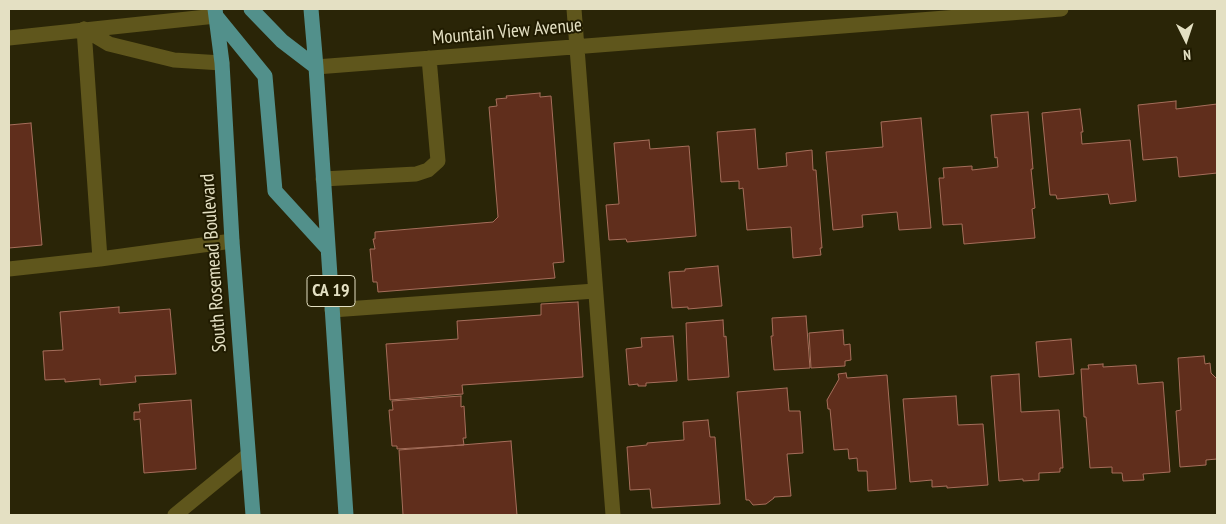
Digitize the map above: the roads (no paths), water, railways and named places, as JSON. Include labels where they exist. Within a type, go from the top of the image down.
[{"type":"main road","points":[[251,9],[282,41],[316,67]]},
{"type":"main road","name":"CA 19","points":[[311,9],[346,515]]},
{"type":"main road","points":[[215,12],[265,76],[275,191],[328,249]]},
{"type":"main road","name":"South Rosemead Boulevard","points":[[215,12],[222,63],[232,241],[253,515]]},
{"type":"street","points":[[574,9],[613,515]]},
{"type":"street","name":"Mountain View Avenue","points":[[316,67],[1061,9]]},
{"type":"street","points":[[9,38],[215,12]]},
{"type":"street","points":[[84,30],[109,44],[174,60],[222,63]]},
{"type":"street","points":[[84,30],[100,259]]},
{"type":"street","points":[[324,179],[416,174],[428,170],[438,161],[429,58]]},
{"type":"street","points":[[9,269],[232,241]]},
{"type":"street","points":[[332,310],[595,291]]},
{"type":"street","points":[[175,515],[248,454]]}]
